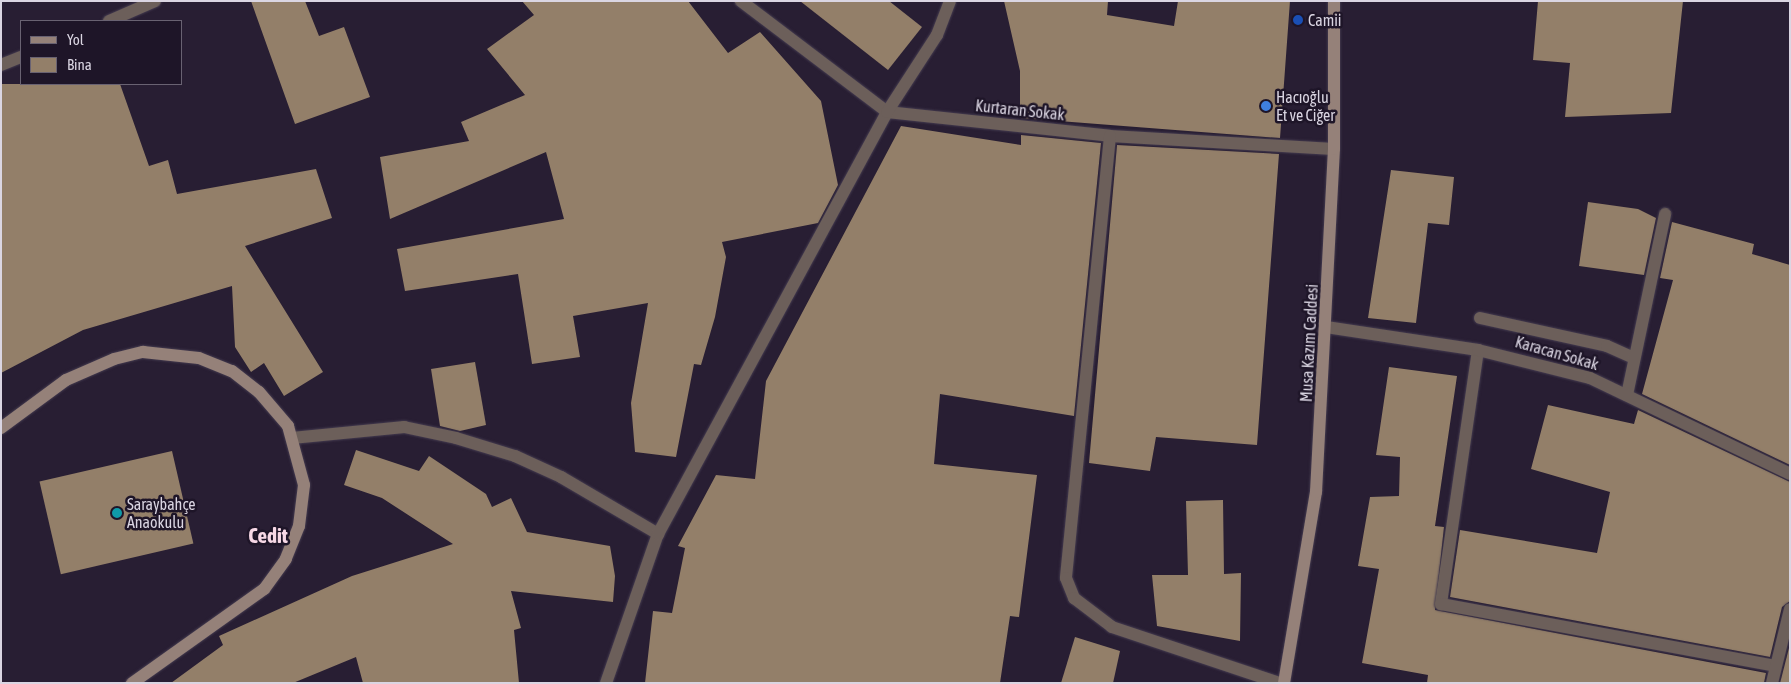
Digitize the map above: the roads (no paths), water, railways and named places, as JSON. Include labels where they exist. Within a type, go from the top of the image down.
[{"type":"main road","name":"Musa Kazım Caddesi","points":[[1284,683],[1316,492],[1334,149],[1334,1]]},
{"type":"main road","points":[[1,428],[87,369],[143,352],[168,352],[199,358],[232,371],[259,392],[288,426],[304,486],[299,526],[286,559],[264,589],[132,683]]},
{"type":"street","points":[[111,20],[155,1]]},
{"type":"street","points":[[741,1],[886,112]]},
{"type":"street","points":[[606,683],[658,534],[886,112],[937,35],[950,1]]},
{"type":"street","points":[[1,65],[20,57]]},
{"type":"street","name":"Kurtaran Sokak","points":[[886,112],[1110,136],[1334,149]]},
{"type":"street","points":[[1110,136],[1066,578],[1074,598],[1112,627],[1279,683]]},
{"type":"street","points":[[1627,395],[1665,214]]},
{"type":"street","points":[[1480,318],[1607,346],[1634,358]]},
{"type":"street","name":"Karacan Sokak","points":[[1326,327],[1478,350],[1590,378],[1790,474]]},
{"type":"street","points":[[1478,350],[1441,604],[1775,666]]},
{"type":"street","points":[[292,438],[404,426],[456,438],[515,456],[561,477],[658,534]]},
{"type":"street","points":[[1772,683],[1790,609]]},
{"type":"place","name":"Camii","points":[[1298,20]]},
{"type":"place","name":"Hacıoğlu Et ve Ciğer","points":[[1266,106]]},
{"type":"place","name":"Saraybahçe Anaokulu","points":[[117,513]]},
{"type":"district","name":"Cedit","points":[[268,535]]}]
